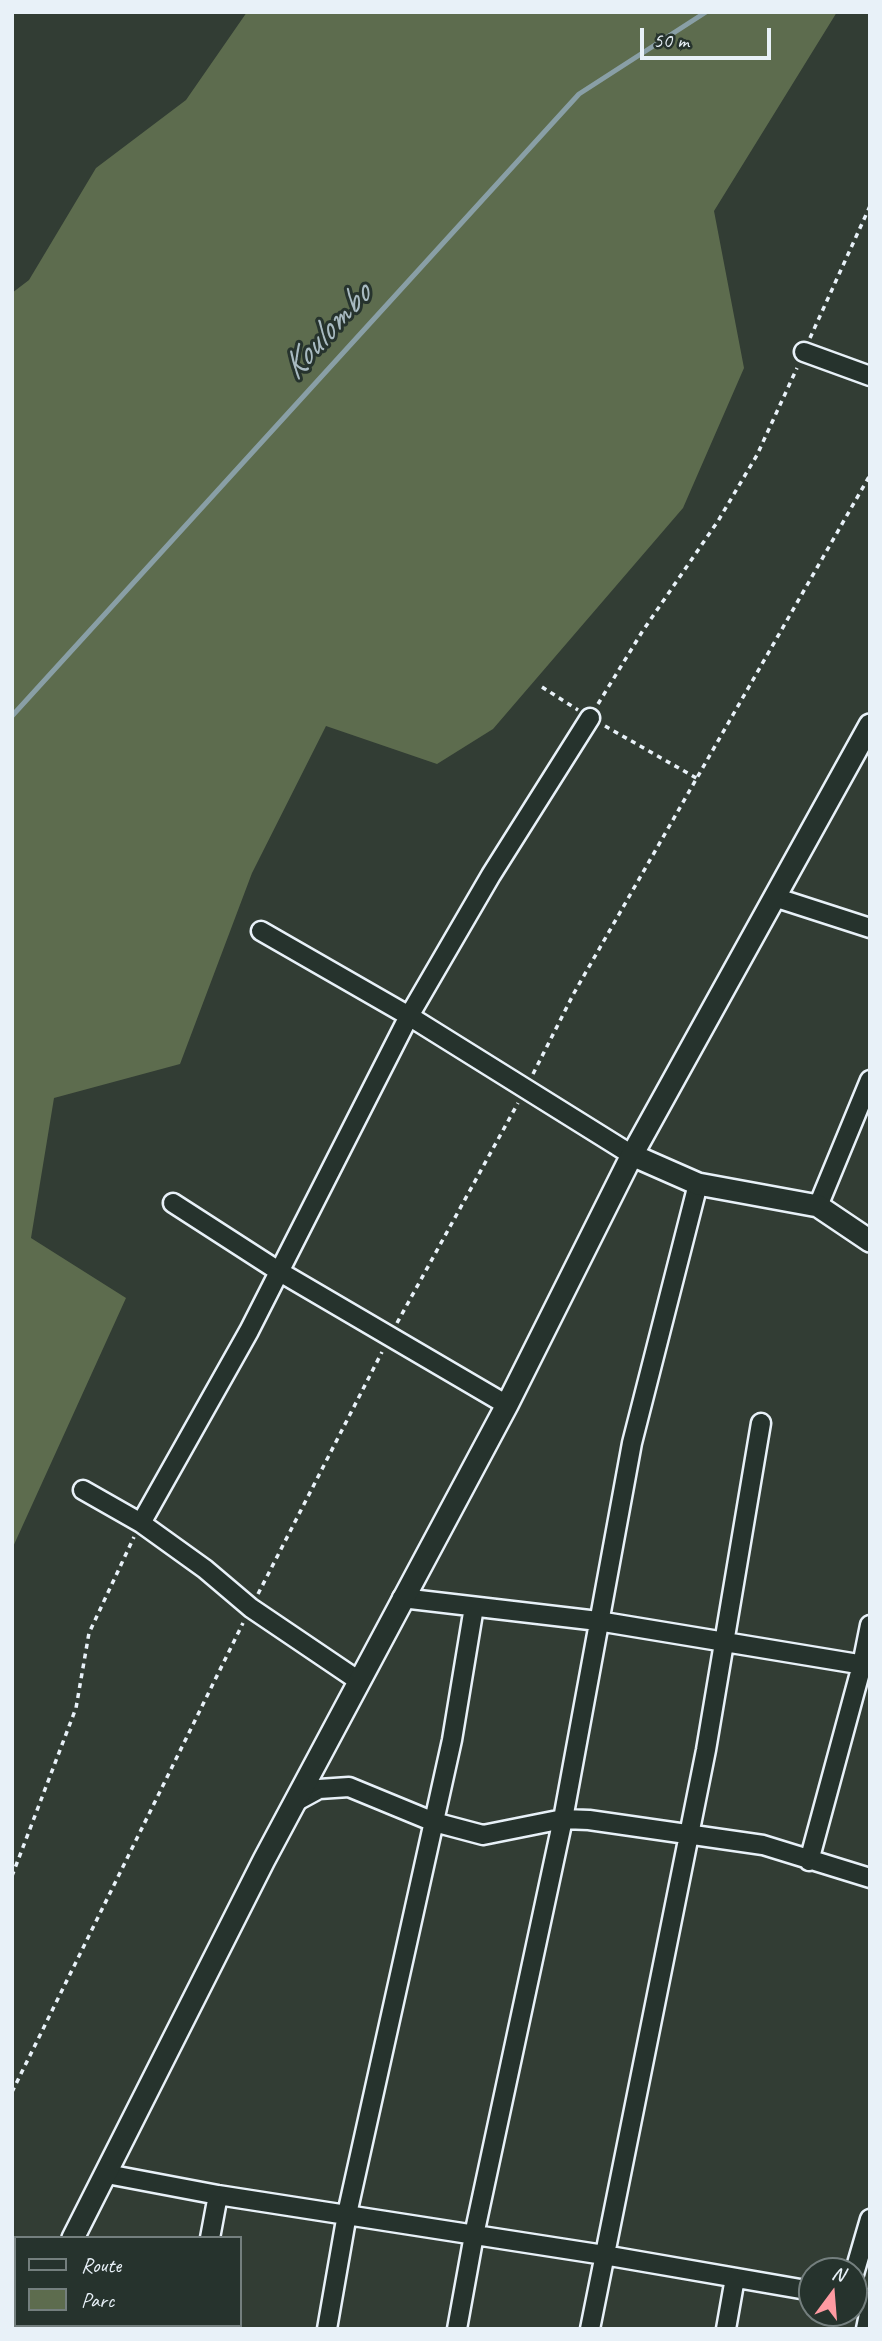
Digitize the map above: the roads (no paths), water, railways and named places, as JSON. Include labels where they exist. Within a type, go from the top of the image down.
[{"type":"street","points":[[804,352],[870,376]]},
{"type":"street","points":[[141,1522],[186,1448],[280,1272],[409,1016],[498,864],[590,718]]},
{"type":"street","points":[[74,2236],[295,1802],[507,1405],[632,1155],[870,725]]},
{"type":"street","points":[[774,897],[870,928]]},
{"type":"street","points":[[261,931],[409,1016],[632,1155],[698,1184],[818,1206],[870,1241]]},
{"type":"street","points":[[818,1206],[870,1080]]},
{"type":"street","points":[[457,2329],[474,2235],[563,1819],[632,1443],[698,1184]]},
{"type":"street","points":[[173,1203],[280,1272],[507,1405]]},
{"type":"street","points":[[590,2329],[690,1835],[761,1423]]},
{"type":"street","points":[[83,1490],[141,1522],[205,1569],[251,1608],[359,1681]]},
{"type":"street","points":[[402,1598],[598,1621],[866,1666]]},
{"type":"street","points":[[327,2329],[347,2214],[434,1822],[474,1607]]},
{"type":"street","points":[[809,1861],[866,1666],[870,1625]]},
{"type":"street","points":[[295,1802],[319,1789],[349,1787],[434,1822],[483,1835],[563,1819],[763,1845],[870,1878]]},
{"type":"street","points":[[107,2174],[218,2195],[604,2255],[798,2289]]},
{"type":"street","points":[[210,2236],[218,2195]]},
{"type":"street","points":[[859,2257],[870,2219]]},
{"type":"street","points":[[726,2329],[735,2278]]},
{"type":"street","points":[[866,2329],[870,2309]]},
{"type":"waterway","name":"Koulombo","points":[[12,716],[579,94],[706,12]]}]
